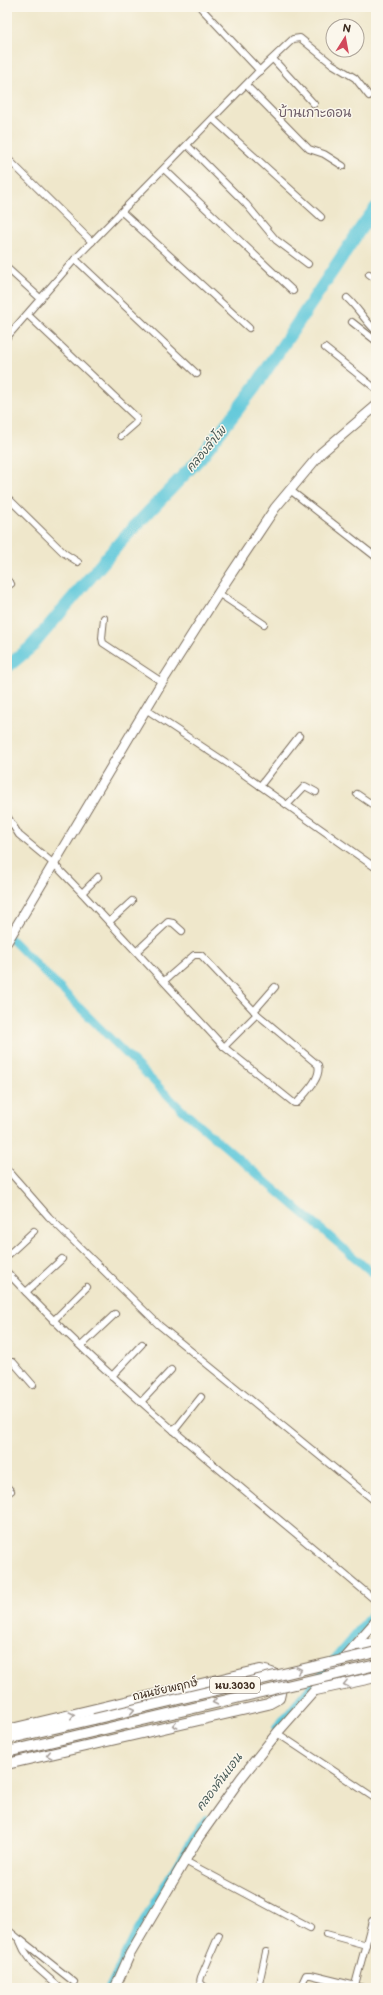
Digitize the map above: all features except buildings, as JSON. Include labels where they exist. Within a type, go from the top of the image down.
[{"type":"main road","points":[[356,1645],[376,1644]]},
{"type":"main road","points":[[376,1648],[371,1655],[371,1659],[376,1666]]},
{"type":"main road","name":"ถนนชัยพฤกษ์","points":[[7,1739],[376,1652]]},
{"type":"main road","name":"นบ.3030","points":[[7,1752],[96,1730],[376,1666]]},
{"type":"main road","points":[[7,1730],[260,1670],[273,1672],[279,1679],[281,1687],[279,1698],[268,1704],[7,1764]]},
{"type":"main road","points":[[316,1690],[376,1677]]},
{"type":"street","points":[[200,7],[260,71]]},
{"type":"street","points":[[7,337],[28,315],[75,259],[295,37],[300,38],[332,64],[355,78],[370,96]]},
{"type":"street","points":[[273,59],[314,104]]},
{"type":"street","points":[[246,85],[309,149],[324,154],[343,166]]},
{"type":"street","points":[[214,119],[321,217]]},
{"type":"street","points":[[187,145],[246,204],[276,240],[308,264]]},
{"type":"street","points":[[7,158],[92,242]]},
{"type":"street","points":[[164,169],[293,291]]},
{"type":"street","points":[[122,212],[249,328]]},
{"type":"street","points":[[75,259],[197,374]]},
{"type":"street","points":[[7,268],[41,299]]},
{"type":"street","points":[[369,274],[376,280]]},
{"type":"street","points":[[347,298],[355,305],[356,310],[366,322],[376,331]]},
{"type":"street","points":[[28,315],[136,417],[136,423],[121,436]]},
{"type":"street","points":[[352,322],[376,341]]},
{"type":"street","points":[[325,348],[376,389]]},
{"type":"street","points":[[9,939],[147,710],[162,682],[218,593],[275,508],[321,453],[376,406]]},
{"type":"street","points":[[290,490],[376,557]]},
{"type":"street","points":[[7,497],[64,553],[78,562]]},
{"type":"street","points":[[218,593],[264,624]]},
{"type":"street","points":[[104,618],[103,643],[162,682]]},
{"type":"street","points":[[147,710],[260,786],[376,868]]},
{"type":"street","points":[[260,786],[299,736]]},
{"type":"street","points":[[287,805],[305,786],[316,792]]},
{"type":"street","points":[[357,794],[376,806]]},
{"type":"street","points":[[7,816],[20,835],[54,864],[82,893],[224,1047],[289,1101],[298,1103],[318,1076],[320,1070],[318,1065],[255,1013],[201,956],[197,954],[164,981]]},
{"type":"street","points":[[82,893],[98,878]]},
{"type":"street","points":[[109,922],[132,901]]},
{"type":"street","points":[[136,951],[168,922],[173,923],[182,931]]},
{"type":"street","points":[[224,1047],[255,1013],[275,987]]},
{"type":"street","points":[[7,1169],[49,1217],[159,1325],[376,1502]]},
{"type":"street","points":[[7,1256],[34,1231]]},
{"type":"street","points":[[26,1292],[62,1259]]},
{"type":"street","points":[[7,1272],[53,1321],[141,1402],[375,1600]]},
{"type":"street","points":[[53,1321],[87,1287]]},
{"type":"street","points":[[81,1346],[115,1314]]},
{"type":"street","points":[[112,1376],[142,1344]]},
{"type":"street","points":[[7,1362],[17,1364],[33,1385]]},
{"type":"street","points":[[141,1402],[171,1370]]},
{"type":"street","points":[[174,1431],[202,1397]]},
{"type":"street","points":[[115,1988],[130,1954],[199,1837],[241,1778],[277,1733],[376,1621]]},
{"type":"street","points":[[277,1733],[376,1799]]},
{"type":"street","points":[[185,1861],[310,1928]]},
{"type":"street","points":[[355,1985],[372,1921]]},
{"type":"street","points":[[7,1929],[74,1982]]},
{"type":"street","points":[[326,1934],[366,1944]]},
{"type":"street","points":[[207,1988],[202,1986],[200,1982],[201,1977],[219,1935]]},
{"type":"street","points":[[19,1939],[31,1962],[60,1988]]},
{"type":"street","points":[[258,1988],[266,1952]]},
{"type":"street","points":[[300,1988],[306,1975],[364,1988]]},
{"type":"waterway","name":"คลองลำโพ","points":[[7,667],[31,647],[122,540],[200,458],[255,387],[363,225],[376,208]]},
{"type":"waterway","points":[[7,935],[181,1109],[376,1276]]},
{"type":"waterway","name":"คลองคันแอน","points":[[276,1728],[376,1609]]},
{"type":"waterway","name":"คลองคันแอน","points":[[109,1988],[137,1931],[193,1837],[206,1819]]},
{"type":"district","name":"บ้านเกาะดอน","points":[[315,112]]}]
